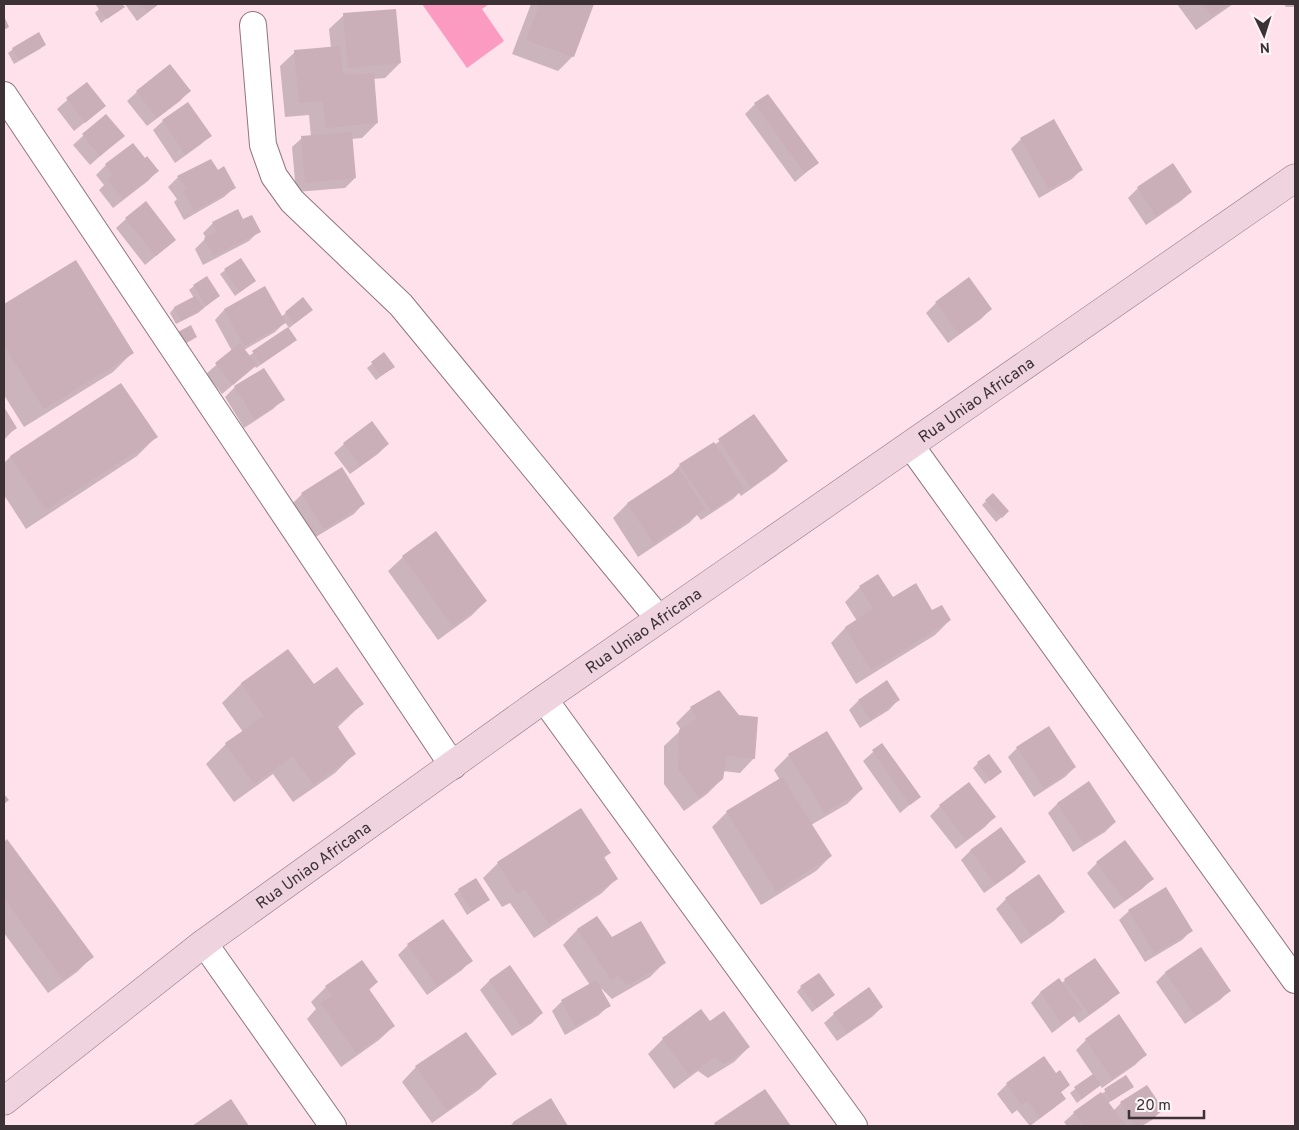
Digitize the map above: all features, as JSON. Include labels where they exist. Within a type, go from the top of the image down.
[{"type":"main road","name":"Rua Uniao Africana","points":[[4,1101],[204,944],[544,699],[1295,178]]},
{"type":"street","points":[[253,25],[263,145],[274,176],[292,201],[401,305],[659,620]]},
{"type":"street","points":[[4,95],[453,766]]},
{"type":"street","points":[[911,446],[1295,980]]},
{"type":"street","points":[[544,699],[854,1126]]},
{"type":"street","points":[[204,944],[333,1126]]},
{"type":"shaded area","points":[[422,4],[489,4],[482,9],[504,41],[467,68]]},
{"type":"building","points":[[104,4],[122,4],[125,7],[107,19],[98,8]]},
{"type":"building","points":[[141,4],[159,4],[147,12]]},
{"type":"building","points":[[540,4],[594,4],[574,57],[526,40]]},
{"type":"building","points":[[1203,4],[1229,4],[1212,16]]},
{"type":"building","points":[[396,9],[401,63],[348,68],[343,13]]},
{"type":"building","points":[[4,16],[9,27],[4,30]]},
{"type":"building","points":[[39,32],[46,45],[19,60],[12,48]]},
{"type":"building","points":[[340,46],[343,75],[374,73],[378,123],[326,128],[323,101],[299,103],[294,50]]},
{"type":"building","points":[[170,64],[191,91],[157,118],[136,91]]},
{"type":"building","points":[[87,82],[106,106],[85,123],[66,98]]},
{"type":"building","points":[[768,94],[819,163],[805,173],[754,103]]},
{"type":"building","points":[[188,102],[212,136],[185,154],[162,120]]},
{"type":"building","points":[[106,114],[125,136],[100,156],[82,134]]},
{"type":"building","points":[[1054,119],[1083,170],[1049,189],[1020,138]]},
{"type":"building","points":[[352,132],[356,178],[305,183],[301,136]]},
{"type":"building","points":[[133,143],[159,171],[123,199],[108,180],[113,175],[105,164]]},
{"type":"building","points":[[211,159],[218,170],[224,166],[236,188],[194,211],[183,191],[187,189],[177,176]]},
{"type":"building","points":[[1173,163],[1192,192],[1156,216],[1137,187]]},
{"type":"building","points":[[146,201],[176,240],[156,256],[125,218]]},
{"type":"building","points":[[238,209],[243,219],[252,215],[261,232],[213,256],[204,238],[217,231],[212,222]]},
{"type":"building","points":[[241,258],[256,281],[240,292],[224,269]]},
{"type":"building","points":[[76,260],[134,353],[44,409],[4,345],[4,304]]},
{"type":"building","points":[[207,276],[220,296],[206,306],[193,285]]},
{"type":"building","points":[[969,277],[992,309],[959,334],[935,302]]},
{"type":"building","points":[[265,286],[286,323],[244,346],[224,309]]},
{"type":"building","points":[[195,296],[204,308],[181,321],[174,307]]},
{"type":"building","points":[[303,297],[313,310],[294,324],[285,312]]},
{"type":"building","points":[[191,325],[197,337],[183,345],[176,333]]},
{"type":"building","points":[[288,327],[297,340],[261,364],[252,351]]},
{"type":"building","points":[[240,343],[257,365],[233,385],[215,363]]},
{"type":"building","points":[[384,352],[395,367],[381,376],[371,362]]},
{"type":"building","points":[[264,368],[285,400],[255,419],[234,386]]},
{"type":"building","points":[[121,383],[158,437],[46,510],[10,456]]},
{"type":"building","points":[[4,407],[17,428],[4,437]]},
{"type":"building","points":[[754,414],[788,461],[751,487],[718,439]]},
{"type":"building","points":[[372,421],[389,444],[360,466],[343,443]]},
{"type":"building","points":[[714,442],[744,489],[711,511],[679,464]]},
{"type":"building","points":[[342,467],[365,504],[324,529],[301,493]]},
{"type":"building","points":[[679,469],[705,509],[654,543],[627,503]]},
{"type":"building","points":[[993,493],[1009,511],[1002,518],[985,500]]},
{"type":"building","points":[[436,531],[487,601],[453,626],[402,556]]},
{"type":"building","points":[[878,574],[893,597],[916,583],[932,610],[942,605],[951,620],[871,670],[845,627],[873,609],[859,586]]},
{"type":"building","points":[[288,649],[314,684],[337,667],[364,704],[336,724],[356,754],[313,784],[293,756],[254,784],[225,743],[264,716],[241,683]]},
{"type":"building","points":[[887,680],[900,700],[870,719],[858,700]]},
{"type":"building","points":[[719,690],[739,715],[758,717],[755,759],[727,756],[723,779],[699,797],[678,769],[679,730],[697,718],[690,707]]},
{"type":"building","points":[[1049,726],[1076,767],[1044,788],[1016,747]]},
{"type":"building","points":[[827,731],[863,789],[825,813],[788,754]]},
{"type":"building","points":[[882,743],[921,797],[910,805],[872,750]]},
{"type":"building","points":[[989,754],[1002,772],[990,781],[977,762]]},
{"type":"building","points":[[782,777],[832,856],[776,891],[726,811]]},
{"type":"building","points":[[1089,781],[1116,822],[1084,843],[1057,803]]},
{"type":"building","points":[[969,782],[996,817],[966,840],[939,805]]},
{"type":"building","points":[[4,794],[9,800],[4,804]]},
{"type":"building","points":[[581,808],[611,853],[604,857],[618,879],[549,924],[525,889],[517,894],[497,862]]},
{"type":"building","points":[[1001,827],[1026,862],[995,884],[970,850]]},
{"type":"building","points":[[7,839],[94,957],[63,980],[4,898],[4,842]]},
{"type":"building","points":[[1125,840],[1154,879],[1125,900],[1096,862]]},
{"type":"building","points":[[1039,874],[1065,912],[1031,935],[1005,898]]},
{"type":"building","points":[[476,878],[490,900],[472,911],[458,889]]},
{"type":"building","points":[[1166,887],[1193,931],[1155,953],[1128,910]]},
{"type":"building","points":[[597,916],[612,937],[641,921],[666,963],[627,985],[618,975],[612,981],[577,929]]},
{"type":"building","points":[[443,919],[473,961],[437,986],[407,944]]},
{"type":"building","points":[[1201,947],[1231,991],[1195,1015],[1165,972]]},
{"type":"building","points":[[1095,958],[1120,993],[1089,1014],[1064,979]]},
{"type":"building","points":[[362,960],[378,982],[369,989],[395,1026],[356,1053],[321,1003],[332,996],[325,986]]},
{"type":"building","points":[[510,965],[543,1013],[522,1027],[489,980]]},
{"type":"building","points":[[819,973],[835,995],[817,1008],[800,986]]},
{"type":"building","points":[[1059,978],[1082,1010],[1062,1024],[1040,992]]},
{"type":"building","points":[[596,980],[611,1006],[575,1026],[561,1000]]},
{"type":"building","points":[[869,987],[883,1007],[847,1033],[833,1013]]},
{"type":"building","points":[[701,1009],[710,1021],[724,1011],[750,1047],[724,1064],[714,1057],[689,1075],[662,1038]]},
{"type":"building","points":[[1119,1014],[1147,1055],[1112,1079],[1085,1039]]},
{"type":"building","points":[[466,1032],[497,1074],[447,1110],[415,1066]]},
{"type":"building","points":[[1044,1056],[1056,1073],[1060,1070],[1070,1085],[1061,1092],[1066,1099],[1040,1118],[1028,1101],[1022,1105],[1006,1083]]},
{"type":"building","points":[[1093,1074],[1101,1085],[1082,1099],[1074,1087]]},
{"type":"building","points":[[1126,1075],[1134,1087],[1111,1101],[1104,1089]]},
{"type":"building","points":[[1147,1085],[1164,1110],[1139,1126],[1135,1126],[1120,1102]]},
{"type":"building","points":[[765,1089],[791,1126],[717,1126],[714,1123]]},
{"type":"building","points":[[1101,1092],[1126,1126],[1084,1126],[1073,1112]]},
{"type":"building","points":[[551,1098],[568,1126],[514,1126],[513,1122]]},
{"type":"building","points":[[231,1099],[249,1126],[192,1126]]}]
